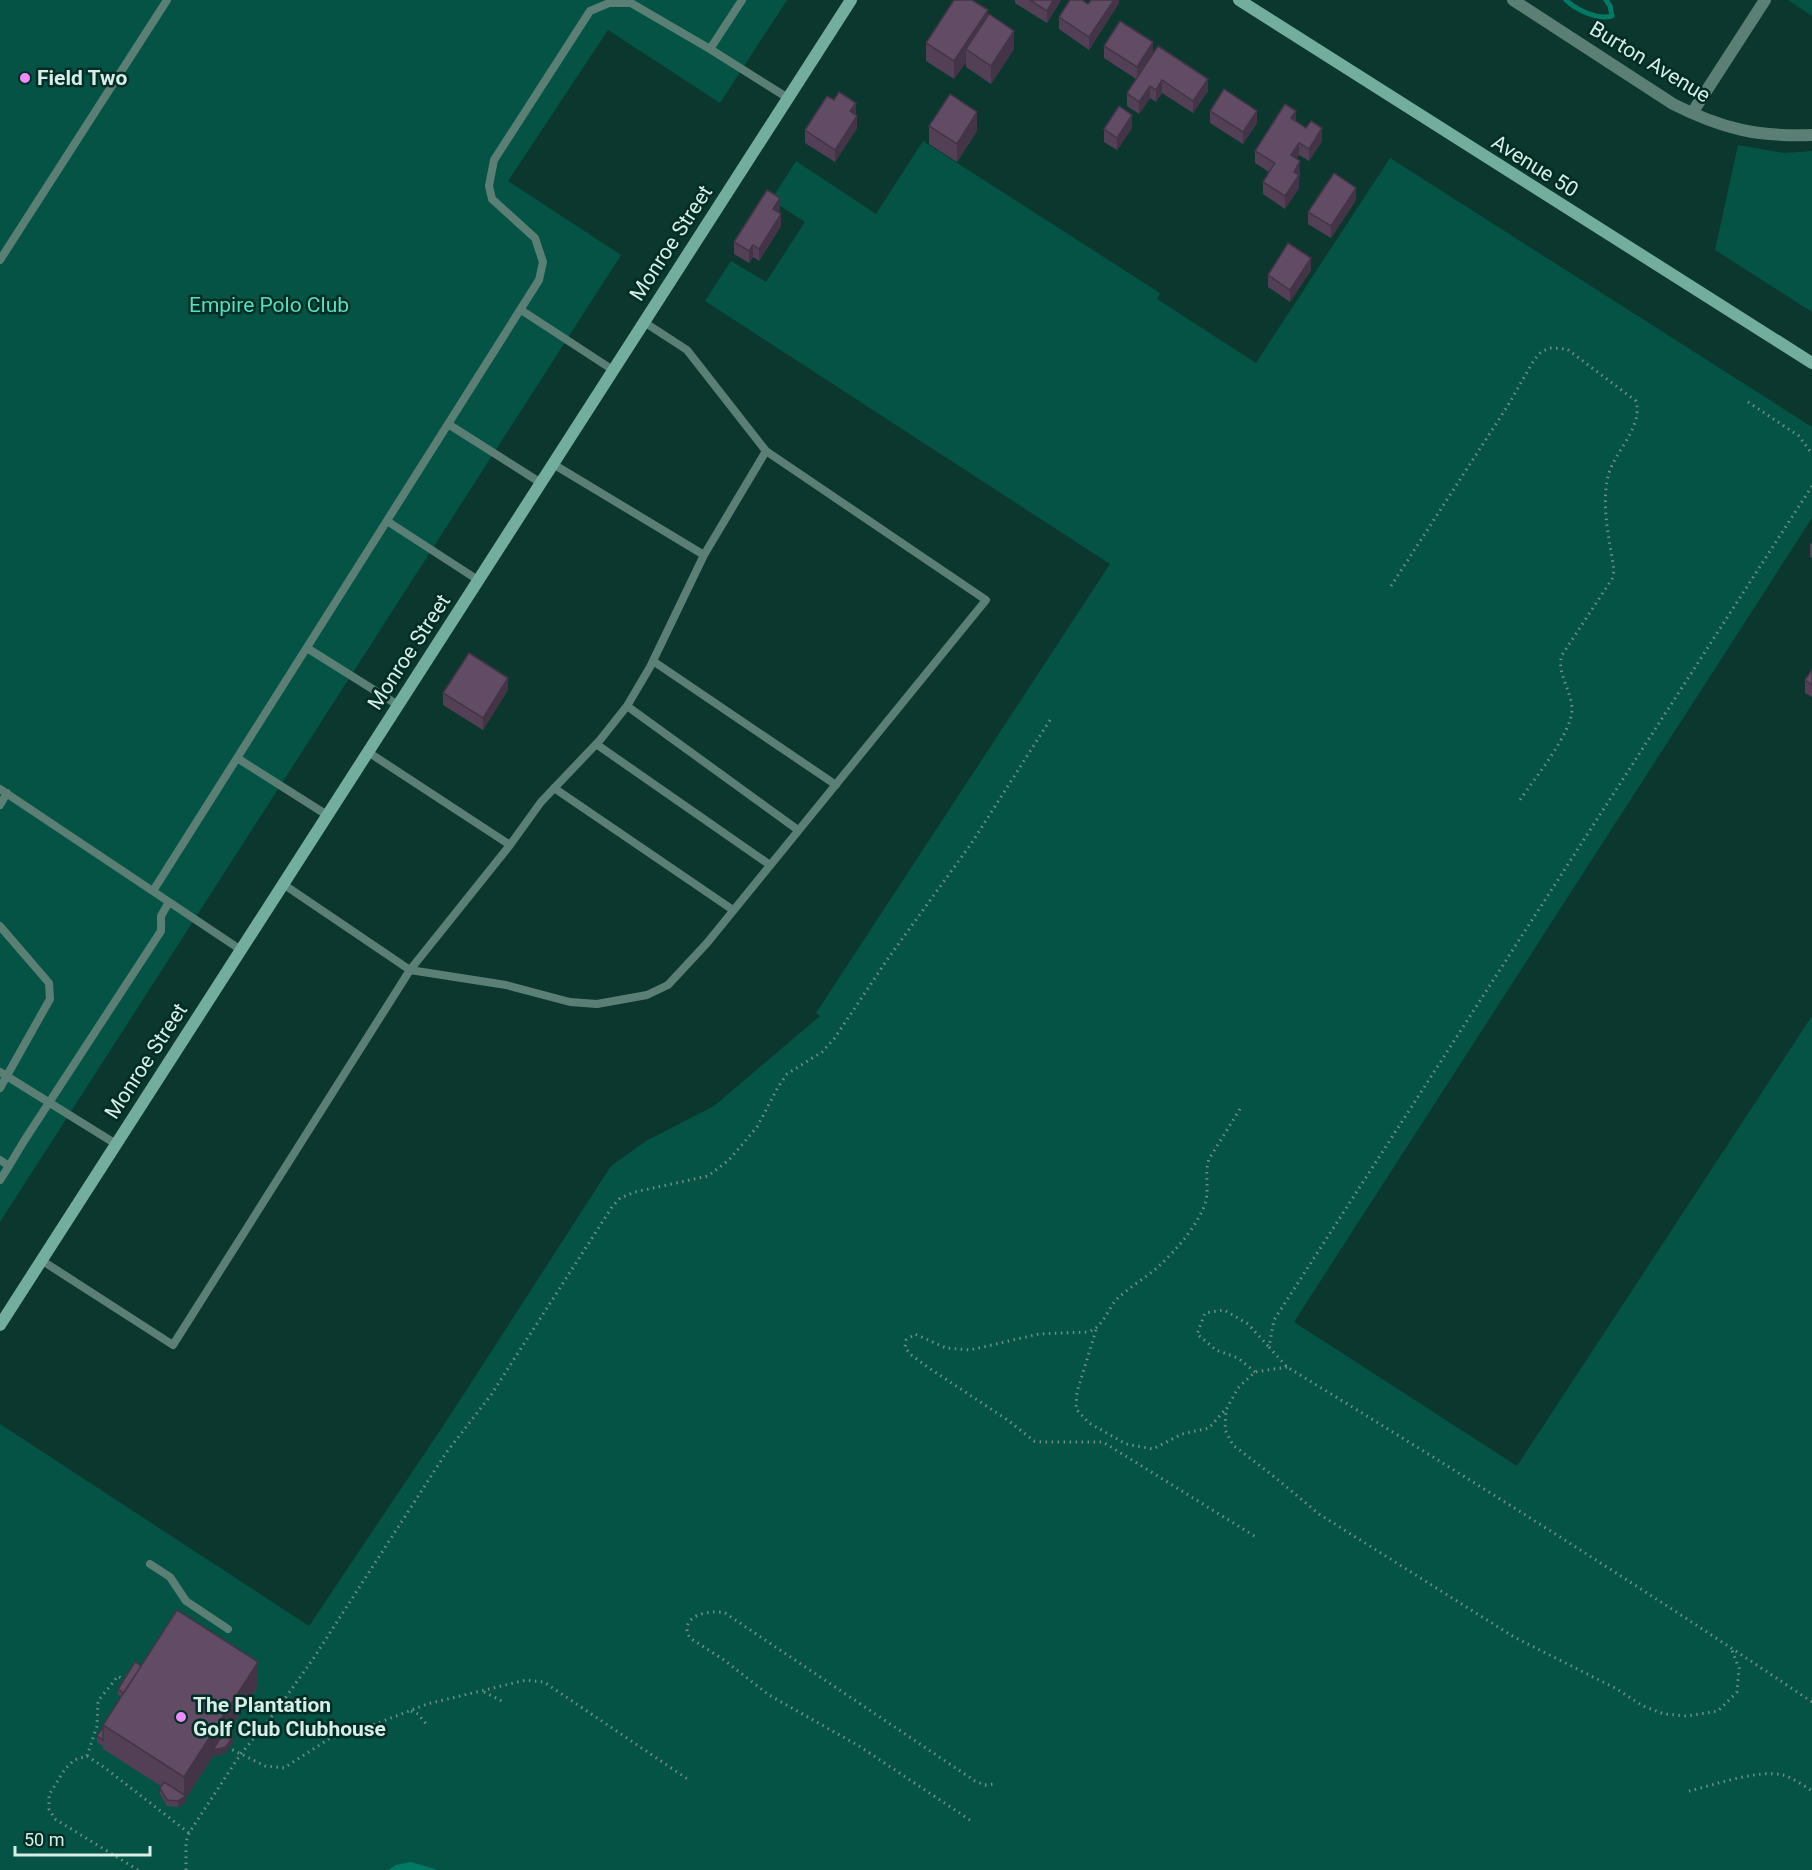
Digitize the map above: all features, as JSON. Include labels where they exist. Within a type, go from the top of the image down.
[{"type":"main road","name":"Monroe Street","points":[[0,1325],[851,0]]},
{"type":"main road","name":"Avenue 50","points":[[1239,0],[1812,363]]},
{"type":"street","name":"Burton Avenue","points":[[1513,0],[1673,104],[1692,113],[1732,129],[1786,136],[1812,135]]},
{"type":"street","points":[[1692,113],[1765,0]]},
{"type":"lane","points":[[0,260],[167,0]]},
{"type":"lane","points":[[710,49],[742,0]]},
{"type":"lane","points":[[153,891],[539,280],[543,262],[535,238],[492,200],[489,186],[494,160],[590,11],[609,3],[631,3],[788,98]]},
{"type":"lane","points":[[521,310],[613,370]]},
{"type":"lane","points":[[283,884],[410,970],[506,985],[570,1002],[597,1004],[647,995],[668,985],[733,910],[986,600],[766,451],[687,350],[644,322]]},
{"type":"lane","points":[[448,424],[541,483]]},
{"type":"lane","points":[[42,1260],[173,1345],[410,970],[541,802],[596,744],[627,706],[653,661],[704,555],[766,451]]},
{"type":"lane","points":[[553,464],[704,555]]},
{"type":"lane","points":[[387,521],[478,580]]},
{"type":"lane","points":[[307,648],[398,705]]},
{"type":"lane","points":[[653,661],[836,785]]},
{"type":"lane","points":[[627,706],[798,830]]},
{"type":"lane","points":[[596,744],[770,865]]},
{"type":"lane","points":[[368,752],[510,844]]},
{"type":"lane","points":[[237,758],[327,815]]},
{"type":"lane","points":[[554,788],[733,910]]},
{"type":"lane","points":[[0,805],[3,791],[241,950]]},
{"type":"lane","points":[[0,1180],[161,931],[160,916],[169,902]]},
{"type":"lane","points":[[0,927],[49,983],[50,999],[3,1074],[0,1088]]},
{"type":"lane","points":[[3,1074],[116,1144]]},
{"type":"lane","points":[[0,1160],[9,1166]]},
{"type":"lane","points":[[150,1564],[170,1576],[186,1601],[228,1629]]},
{"type":"path","points":[[1391,586],[1541,352],[1550,348],[1567,349],[1636,401],[1638,415],[1614,462],[1606,489],[1605,502],[1614,571],[1612,579],[1562,655],[1559,663],[1570,693],[1572,710],[1570,722],[1563,737],[1520,800]]},
{"type":"path","points":[[1748,402],[1799,436],[1812,454]]},
{"type":"path","points":[[1269,1347],[1274,1320],[1812,486]]},
{"type":"path","points":[[186,1870],[186,1842],[189,1833],[240,1755],[276,1711],[313,1659],[446,1453],[491,1395],[612,1207],[620,1198],[635,1192],[708,1176],[729,1160],[757,1127],[787,1074],[822,1052],[834,1039],[889,957],[971,844],[1050,720]]},
{"type":"path","points":[[1240,1109],[1206,1166],[1208,1179],[1205,1203],[1194,1224],[1157,1267],[1118,1298],[1096,1329],[1077,1392],[1076,1409],[1089,1423],[1126,1444],[1153,1449],[1182,1434],[1209,1428],[1226,1410],[1238,1388],[1256,1372],[1287,1367]]},
{"type":"path","points":[[1256,1372],[1238,1358],[1216,1350],[1197,1334],[1205,1313],[1224,1310],[1248,1324],[1287,1367],[1472,1480],[1730,1646],[1812,1702]]},
{"type":"path","points":[[1096,1329],[1088,1332],[1039,1334],[970,1350],[946,1348],[915,1334],[906,1340],[906,1347],[910,1354],[928,1368],[1009,1421],[1034,1441],[1102,1442],[1256,1537]]},
{"type":"path","points":[[1226,1410],[1225,1430],[1233,1446],[1319,1514],[1514,1637],[1615,1688],[1643,1706],[1664,1714],[1687,1716],[1718,1711],[1737,1692],[1739,1668],[1730,1646]]},
{"type":"path","points":[[970,1820],[859,1746],[769,1695],[724,1660],[690,1638],[687,1626],[691,1619],[705,1612],[725,1613],[975,1780],[985,1785],[994,1784]]},
{"type":"path","points":[[87,1756],[97,1726],[98,1701],[117,1676],[131,1685]]},
{"type":"path","points":[[221,1743],[240,1755],[265,1766],[284,1768],[329,1739],[427,1704],[526,1680],[544,1682],[689,1780]]},
{"type":"path","points":[[482,1691],[504,1702]]},
{"type":"path","points":[[409,1711],[418,1714],[427,1725]]},
{"type":"path","points":[[87,1756],[189,1833]]},
{"type":"path","points":[[87,1756],[74,1760],[65,1769],[49,1795],[49,1809],[55,1818],[138,1870]]},
{"type":"path","points":[[1689,1791],[1749,1777],[1773,1774],[1784,1776],[1812,1791]]},
{"type":"green space","name":"Empire Polo Club","points":[[0,0],[787,0],[720,103],[608,30],[508,181],[621,255],[0,1222]]},
{"type":"green space","points":[[1788,0],[1812,0],[1812,16]]},
{"type":"green space","points":[[923,141],[1160,293],[1157,299],[1256,363],[1390,158],[1812,427],[1812,518],[1294,1322],[1517,1466],[1812,1016],[1812,1870],[0,1870],[0,1424],[309,1626],[449,1417],[611,1166],[646,1141],[714,1106],[820,1016],[816,1013],[1110,564],[705,301],[731,261],[766,282],[805,222],[771,200],[796,161],[876,214]]},
{"type":"green space","points":[[1738,145],[1784,153],[1812,151],[1812,312],[1715,250]]},
{"type":"shaded area","points":[[411,1862],[438,1870],[388,1870],[396,1865]]},
{"type":"building","points":[[954,0],[972,0],[988,10],[954,61],[926,43]]},
{"type":"building","points":[[1030,0],[1053,0],[1047,11]]},
{"type":"building","points":[[1070,0],[1082,0],[1088,4],[1091,0],[1114,0],[1089,37],[1059,17]]},
{"type":"building","points":[[989,14],[1014,31],[991,66],[966,49]]},
{"type":"building","points":[[1120,21],[1153,42],[1137,67],[1104,46]]},
{"type":"building","points":[[1158,46],[1208,79],[1193,101],[1162,80],[1156,90],[1150,86],[1139,102],[1127,93]]},
{"type":"building","points":[[1224,89],[1257,111],[1243,132],[1210,111]]},
{"type":"building","points":[[839,92],[856,103],[850,111],[857,116],[835,150],[805,130],[827,96],[834,100]]},
{"type":"building","points":[[950,94],[977,112],[957,144],[929,126]]},
{"type":"building","points":[[1285,104],[1296,111],[1291,118],[1306,128],[1311,121],[1322,128],[1309,149],[1299,143],[1291,155],[1300,161],[1294,172],[1299,175],[1285,196],[1263,182],[1275,163],[1255,151]]},
{"type":"building","points":[[1119,106],[1132,115],[1117,138],[1104,129]]},
{"type":"building","points":[[1334,173],[1356,188],[1331,226],[1308,212]]},
{"type":"building","points":[[767,190],[780,198],[773,209],[781,214],[759,249],[753,245],[749,251],[734,242]]},
{"type":"building","points":[[1288,243],[1311,258],[1290,290],[1268,275]]},
{"type":"building","points":[[469,653],[508,678],[483,718],[443,693]]},
{"type":"building","points":[[1812,670],[1812,685],[1805,680]]},
{"type":"building","name":"The Plantation Golf Club Clubhouse","points":[[177,1610],[258,1662],[184,1777],[103,1725]]},
{"type":"building","points":[[135,1662],[141,1666],[124,1693],[118,1689]]},
{"type":"building","points":[[229,1724],[233,1736],[226,1747],[213,1750]]},
{"type":"building","points":[[103,1727],[103,1740],[97,1736]]},
{"type":"building","points":[[164,1782],[186,1796],[178,1801],[167,1800],[160,1788]]},
{"type":"waterway","points":[[1566,0],[1588,13],[1600,17],[1612,16],[1606,0]]},
{"type":"place","name":"Field Two","points":[[25,78]]},
{"type":"place","name":"The Plantation Golf Club Clubhouse","points":[[181,1717]]}]
